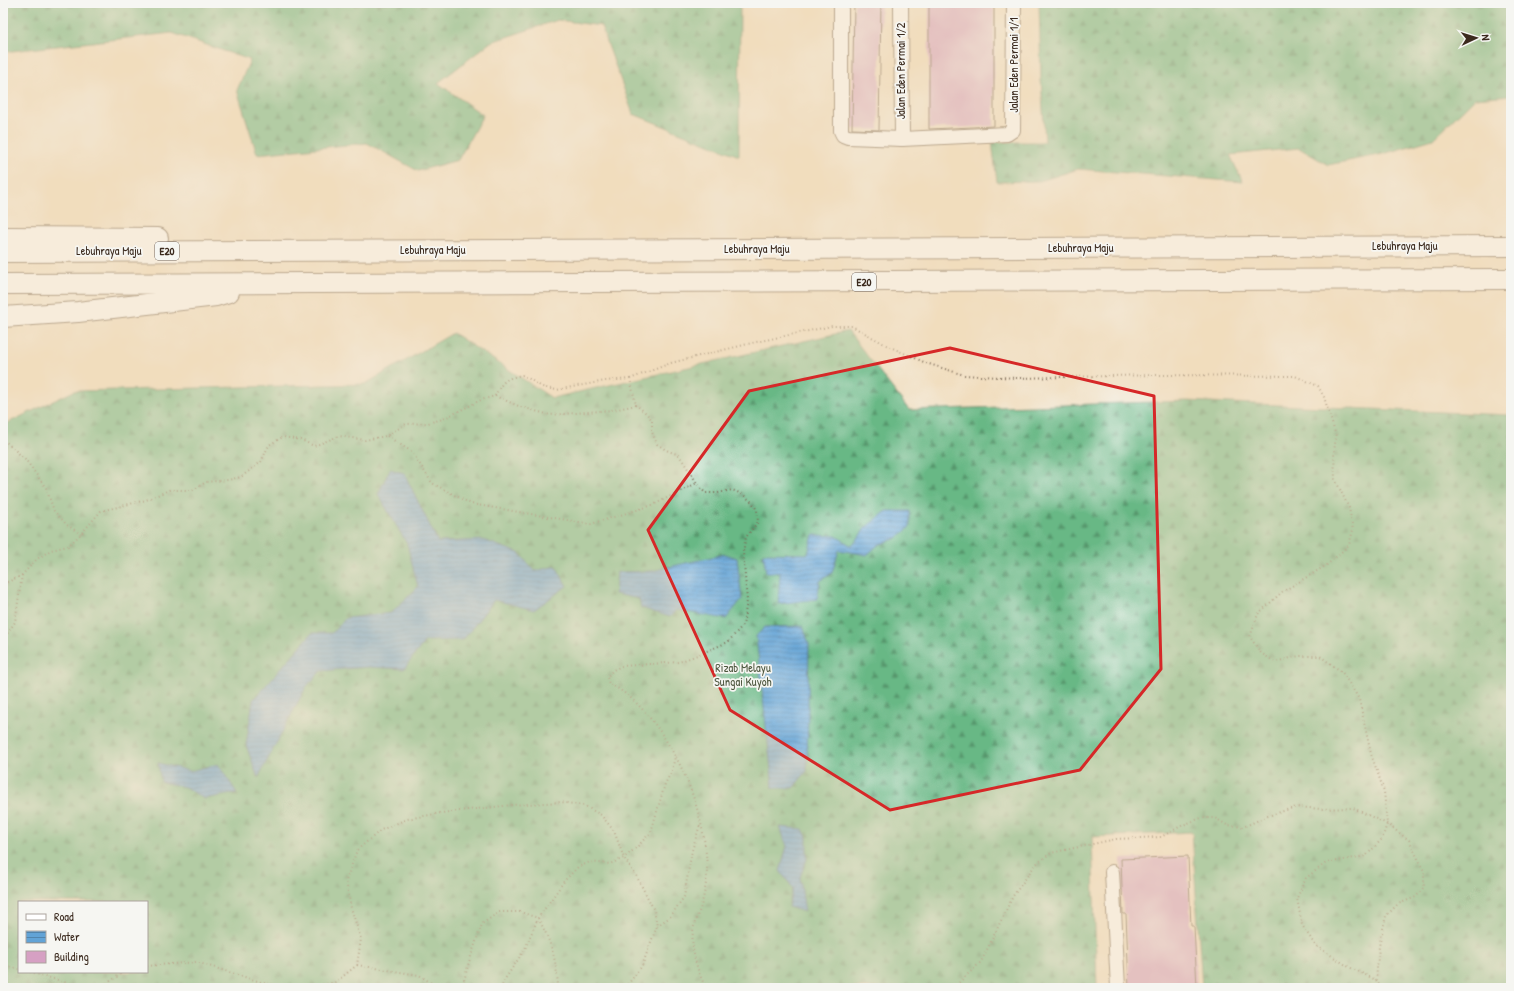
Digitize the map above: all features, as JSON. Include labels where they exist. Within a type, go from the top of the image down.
[{"type":"highway","points":[[3,237],[220,239],[331,250]]},
{"type":"highway","name":"Lebuhraya Maju","points":[[3,252],[1511,246]]},
{"type":"highway","name":"E20","points":[[3,284],[1511,279]]},
{"type":"highway","points":[[3,317],[78,312],[216,296],[260,283]]},
{"type":"street","points":[[841,3],[841,131],[843,135],[848,137],[902,139]]},
{"type":"street","name":"Jalan Eden Permai 1/2","points":[[901,3],[902,139]]},
{"type":"street","name":"Jalan Eden Permai 1/1","points":[[902,139],[1011,133],[1014,127],[1014,3]]},
{"type":"street","points":[[1112,872],[1118,988]]},
{"type":"path","points":[[495,396],[501,384],[508,378],[523,375],[542,387],[556,390],[578,385],[630,378],[671,363],[756,342],[832,326],[852,326],[888,346],[913,357],[964,375],[1016,378],[1157,375],[1295,376],[1318,386],[1324,398],[1336,436],[1334,452],[1335,479],[1349,508],[1353,530],[1349,545],[1327,565],[1282,592],[1258,614],[1250,637],[1261,653],[1275,662],[1299,656],[1320,656],[1342,672],[1359,699],[1371,754],[1384,791],[1387,824],[1382,839],[1366,856],[1326,863],[1306,878],[1297,898],[1302,924],[1315,945],[1349,966],[1376,980],[1381,988]]},
{"type":"path","points":[[630,378],[636,405],[652,420],[652,432],[656,444],[679,455],[705,493],[718,493],[732,490],[742,494],[752,502],[757,510],[758,522],[746,538],[743,552],[747,601],[743,625],[728,642],[679,662],[622,666],[613,670],[607,677],[609,684],[620,689],[648,716],[666,739],[687,780],[701,822],[707,871],[702,905],[693,927],[693,948],[699,974],[706,988]]},
{"type":"path","points":[[3,582],[8,582],[22,575],[37,560],[51,550],[68,546],[81,534],[101,511],[146,500],[169,490],[193,490],[206,482],[241,477],[261,462],[269,445],[283,436],[301,440],[314,446],[339,436],[365,440],[386,436],[406,424],[428,423],[443,419],[481,400],[495,396],[521,407],[550,415],[613,410],[636,405]]},
{"type":"path","points":[[386,436],[412,452],[432,483],[472,504],[584,523],[591,524],[653,505],[697,483]]},
{"type":"path","points":[[3,441],[25,459],[46,488],[54,511],[67,525],[81,534]]},
{"type":"path","points":[[3,640],[15,622],[22,575]]},
{"type":"path","points":[[501,988],[505,979],[525,950],[538,918],[565,880],[578,867],[590,862],[610,864],[624,858],[638,847],[651,832],[665,784],[672,771],[675,756]]},
{"type":"path","points":[[307,988],[336,982],[357,965],[361,938],[351,908],[346,881],[357,850],[381,830],[407,819],[442,813],[512,805],[561,802],[585,806],[601,815],[614,832],[624,858],[636,875],[654,910],[657,926],[642,966],[625,988]]},
{"type":"path","points":[[953,988],[981,962],[1013,896],[1036,864],[1051,853],[1116,839],[1161,838],[1183,825],[1201,818],[1215,818],[1227,826],[1243,827],[1268,816],[1296,807],[1322,809],[1352,808],[1387,824],[1409,840],[1424,871],[1424,887],[1416,898],[1398,904],[1386,916],[1379,946],[1376,980]]},
{"type":"path","points":[[657,926],[670,917],[684,896],[692,850],[701,822]]},
{"type":"path","points":[[462,988],[482,924],[499,912],[520,912],[538,918],[547,934],[557,968],[558,988]]},
{"type":"path","points":[[148,966],[196,962],[264,983],[295,988]]},
{"type":"path","points":[[3,965],[18,969]]},
{"type":"path","points":[[357,965],[419,975],[439,988]]},
{"type":"path","points":[[33,973],[85,988]]},
{"type":"path","points":[[100,988],[122,973]]},
{"type":"highlighted area","points":[[950,348],[1154,396],[1161,669],[1080,770],[890,810],[730,710],[648,530],[749,391]]},
{"type":"green space","points":[[3,3],[740,3],[739,156],[633,114],[601,26],[558,20],[491,42],[438,83],[483,115],[458,160],[418,171],[367,143],[257,154],[237,90],[250,60],[172,33],[3,52]]},
{"type":"green space","points":[[1039,3],[1511,3],[1511,95],[1475,98],[1433,139],[1383,154],[1328,165],[1299,148],[1230,155],[1243,182],[1078,169],[1040,181],[997,182],[992,142],[1045,142],[1041,79]]},
{"type":"green space","name":"Rizab Melayu Sungai Kuyoh","points":[[848,331],[909,410],[1186,401],[1511,415],[1511,988],[1202,988],[1192,832],[1092,837],[1097,988],[3,988],[3,425],[74,391],[365,384],[453,333],[552,398]]},
{"type":"water","points":[[390,469],[404,473],[438,542],[483,540],[519,553],[535,571],[556,566],[567,586],[534,610],[494,600],[463,640],[425,641],[404,669],[368,667],[321,671],[306,687],[258,778],[246,745],[253,700],[312,633],[332,633],[346,618],[391,613],[418,587],[407,544],[378,494]]},
{"type":"water","points":[[887,511],[910,511],[910,527],[897,538],[878,545],[867,555],[839,550],[832,573],[820,581],[817,599],[778,604],[780,573],[766,572],[763,553],[808,554],[813,535],[836,536],[850,545],[854,544],[866,527]]},
{"type":"water","points":[[725,554],[737,558],[742,599],[726,619],[676,610],[670,617],[641,608],[639,599],[615,594],[617,572],[652,571]]},
{"type":"water","points":[[803,626],[809,644],[807,771],[793,788],[773,788],[756,636],[765,627]]},
{"type":"water","points":[[158,763],[190,771],[218,764],[237,793],[204,799],[185,787],[161,782]]},
{"type":"water","points":[[780,827],[803,829],[807,837],[807,859],[800,877],[805,912],[788,907],[793,888],[780,871],[787,846]]},
{"type":"building","points":[[854,3],[881,3],[879,130],[852,129]]},
{"type":"building","points":[[929,3],[994,3],[994,126],[929,129]]},
{"type":"building","points":[[1188,856],[1191,926],[1194,926],[1197,988],[1129,988],[1126,914],[1123,914],[1121,859]]}]
